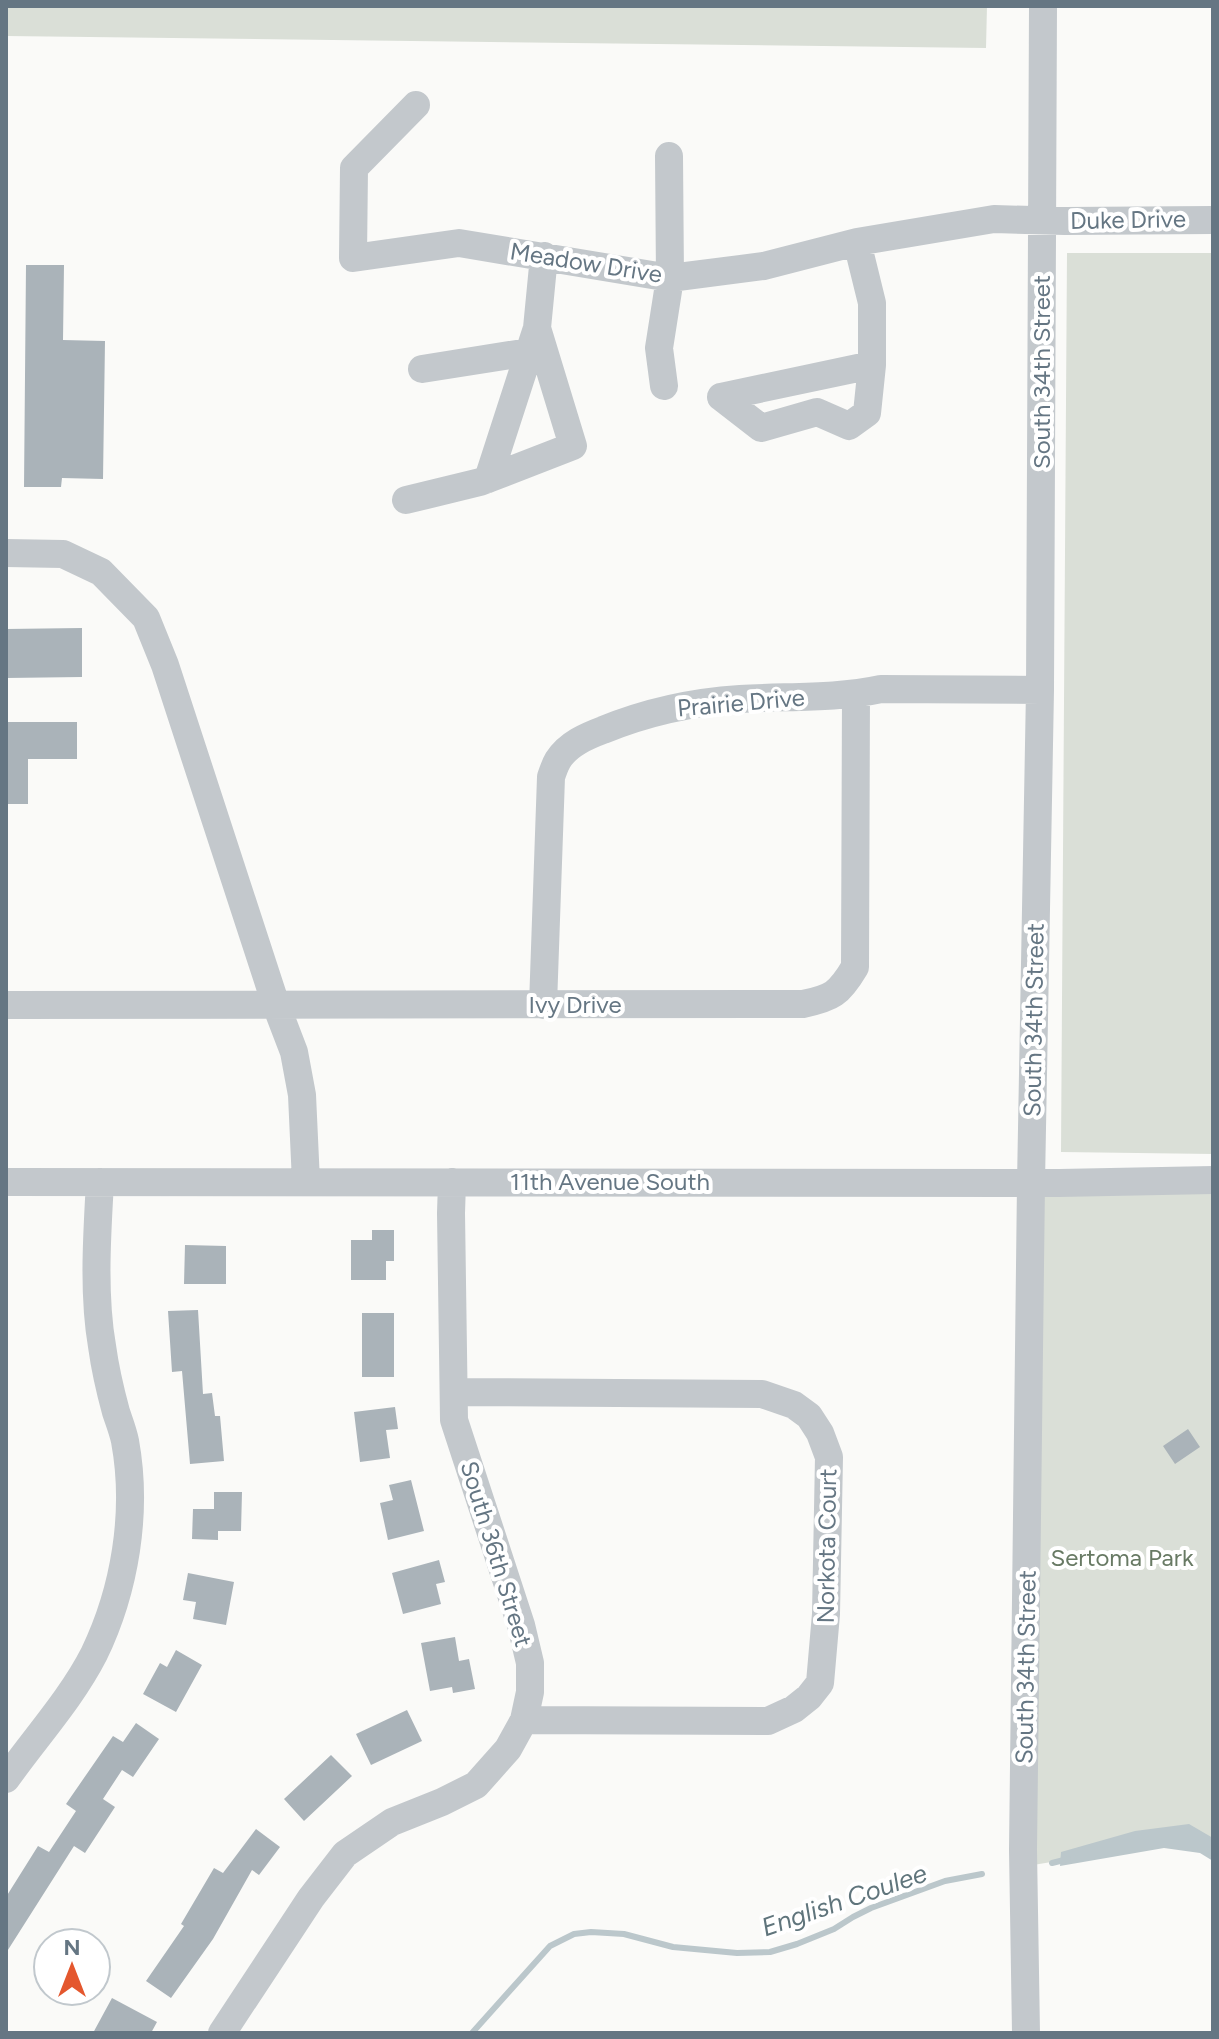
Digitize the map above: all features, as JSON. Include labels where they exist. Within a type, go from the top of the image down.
[{"type":"street","name":"South 34th Street","points":[[1026,2033],[1023,1850],[1040,690],[1043,6]]},
{"type":"street","name":"Meadow Drive","points":[[416,105],[354,168],[353,258],[459,243],[670,278],[764,266],[857,242],[994,219],[1042,221]]},
{"type":"street","points":[[664,386],[659,348],[670,278],[669,156]]},
{"type":"street","name":"Duke Drive","points":[[1042,221],[1213,220]]},
{"type":"street","points":[[857,242],[872,303],[872,365],[867,413],[849,426],[817,412],[761,428],[721,397],[872,365]]},
{"type":"street","points":[[488,479],[533,340],[544,256]]},
{"type":"street","points":[[422,369],[533,340]]},
{"type":"street","points":[[406,500],[488,479],[573,446],[533,340]]},
{"type":"street","points":[[6,553],[63,554],[101,572],[146,618],[165,665],[294,1052],[302,1095],[306,1182]]},
{"type":"street","name":"Prairie Drive","points":[[543,1005],[551,777],[557,760],[570,746],[624,721],[698,703],[856,694],[881,689],[1040,690]]},
{"type":"street","name":"Ivy Drive","points":[[6,1005],[803,1004],[827,999],[845,984],[855,967],[856,694]]},
{"type":"street","name":"11th Avenue South","points":[[6,1182],[1031,1183],[1213,1180]]},
{"type":"street","points":[[8,1770],[66,1698],[93,1655],[123,1570],[129,1517],[129,1478],[125,1438],[101,1343],[98,1292],[100,1182]]},
{"type":"street","name":"South 36th Street","points":[[222,2033],[311,1898],[345,1854],[392,1822],[476,1785],[508,1749],[524,1720],[530,1692],[530,1663],[521,1625],[454,1420],[452,1182]]},
{"type":"street","name":"Norkota Court","points":[[454,1392],[762,1394],[794,1405],[809,1416],[820,1433],[829,1457],[823,1655],[820,1683],[809,1697],[794,1709],[768,1721],[524,1720]]},
{"type":"green space","points":[[6,6],[987,6],[986,48],[6,36]]},
{"type":"green space","points":[[1067,253],[1213,253],[1213,1154],[1061,1152]]},
{"type":"green space","name":"Sertoma Park","points":[[1213,1179],[1213,1854],[1174,1842],[1033,1865],[1031,1183]]},
{"type":"shaded area","points":[[1189,1824],[1213,1838],[1213,1861],[1200,1853],[1164,1848],[1060,1866],[1061,1852],[1135,1831]]},
{"type":"building","points":[[26,265],[64,265],[63,340],[105,341],[103,479],[62,478],[61,487],[24,487]]},
{"type":"building","points":[[82,628],[82,677],[6,678],[6,629]]},
{"type":"building","points":[[6,722],[77,722],[77,759],[28,759],[28,804],[6,804]]},
{"type":"building","points":[[372,1230],[394,1230],[394,1261],[386,1261],[386,1280],[351,1280],[351,1240],[372,1240]]},
{"type":"building","points":[[185,1245],[226,1246],[226,1284],[184,1284]]},
{"type":"building","points":[[198,1310],[203,1394],[212,1393],[215,1416],[220,1416],[224,1461],[190,1464],[182,1371],[172,1372],[168,1311]]},
{"type":"building","points":[[362,1313],[394,1313],[394,1377],[362,1377]]},
{"type":"building","points":[[395,1407],[398,1429],[386,1430],[390,1458],[360,1462],[354,1412]]},
{"type":"building","points":[[1188,1429],[1200,1447],[1175,1464],[1163,1446]]},
{"type":"building","points":[[411,1480],[424,1531],[388,1540],[380,1503],[393,1500],[389,1485]]},
{"type":"building","points":[[214,1492],[242,1492],[241,1531],[218,1531],[218,1540],[192,1539],[193,1509],[214,1509]]},
{"type":"building","points":[[439,1560],[445,1582],[436,1584],[441,1604],[403,1614],[392,1573]]},
{"type":"building","points":[[188,1573],[234,1582],[226,1625],[193,1619],[196,1602],[183,1600]]},
{"type":"building","points":[[455,1637],[459,1661],[469,1659],[475,1689],[453,1693],[452,1687],[430,1691],[421,1643]]},
{"type":"building","points":[[176,1650],[202,1665],[176,1712],[143,1694],[160,1663],[167,1667]]},
{"type":"building","points":[[407,1710],[422,1741],[371,1765],[356,1734]]},
{"type":"building","points":[[136,1723],[159,1739],[133,1777],[122,1770],[103,1799],[115,1807],[85,1853],[74,1846],[6,1953],[6,1897],[38,1846],[49,1852],[76,1811],[66,1804],[113,1736],[123,1742]]},
{"type":"building","points":[[331,1755],[352,1776],[304,1821],[284,1799]]},
{"type":"building","points":[[256,1829],[280,1847],[259,1875],[252,1870],[213,1939],[171,1998],[146,1981],[184,1926],[181,1924],[214,1868],[223,1873]]},
{"type":"building","points":[[112,1998],[157,2022],[151,2033],[93,2033],[107,2007],[112,2007]]},
{"type":"waterway","name":"English Coulee","points":[[1052,1863],[1068,1859]]},
{"type":"waterway","name":"English Coulee","points":[[472,2033],[550,1946],[574,1934],[624,1934],[673,1947],[737,1953],[770,1952],[834,1929],[871,1908],[945,1881],[982,1874]]}]
